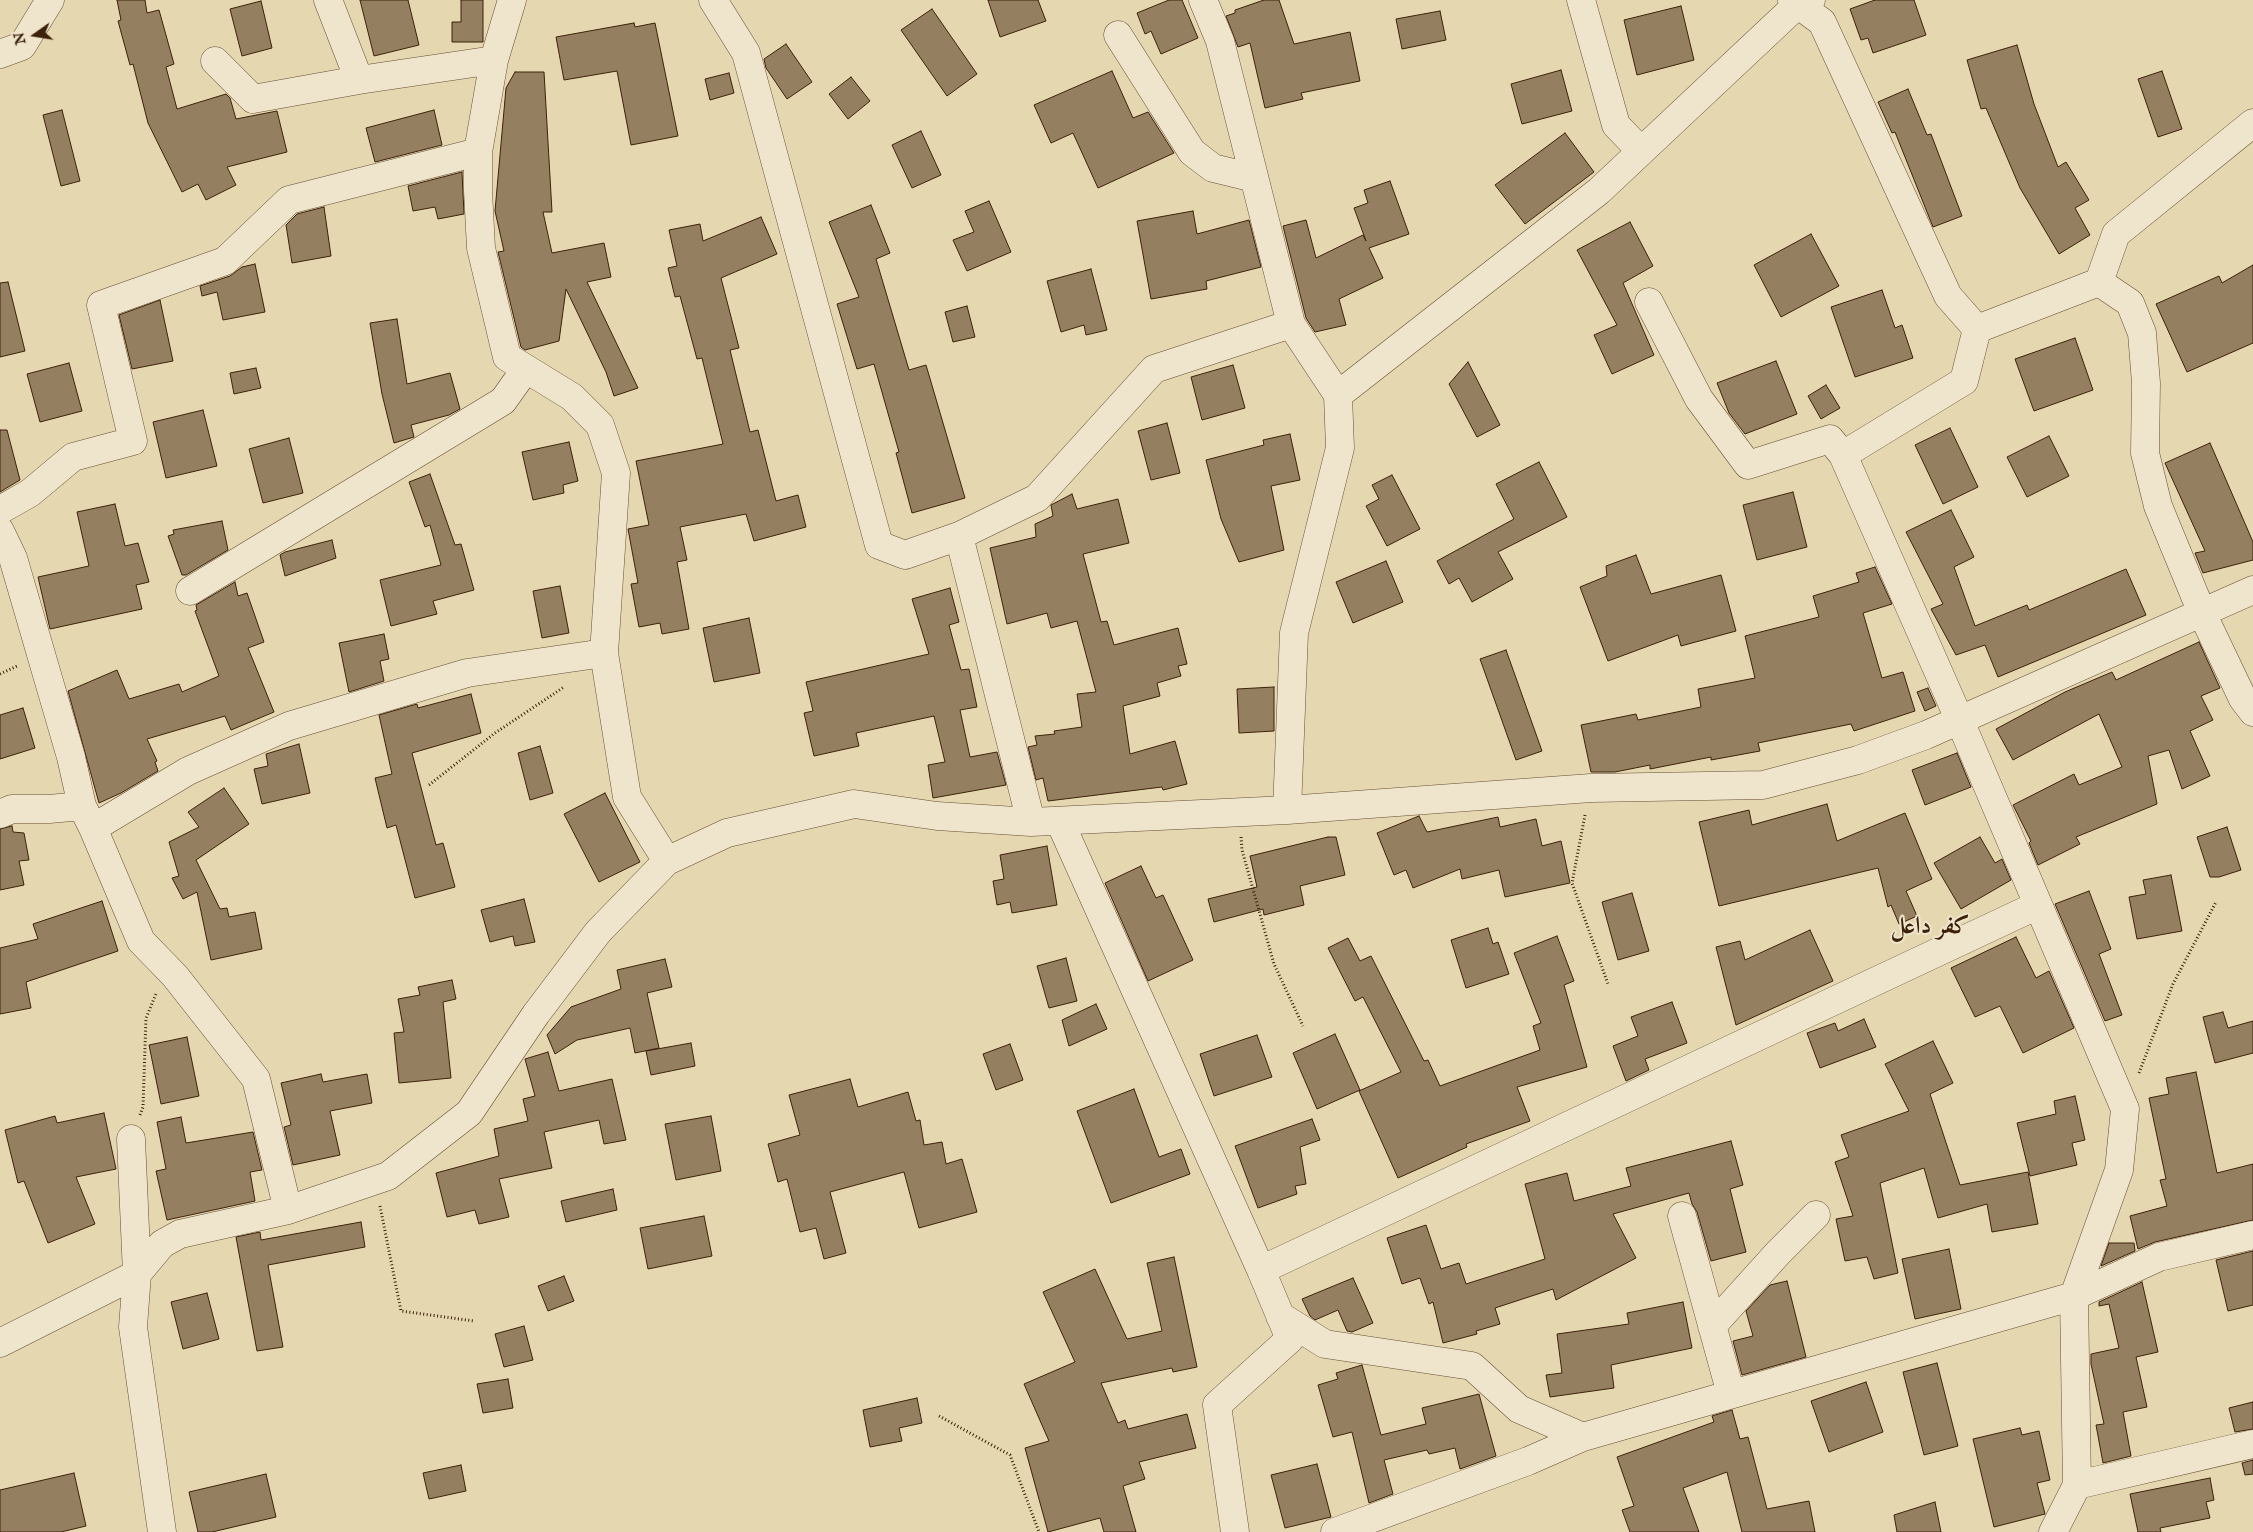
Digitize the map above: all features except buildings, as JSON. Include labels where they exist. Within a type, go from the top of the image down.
[{"type":"street","points":[[0,54],[22,46],[50,0]]},
{"type":"street","points":[[328,0],[359,80]]},
{"type":"street","points":[[512,0],[494,60],[478,152],[481,248],[507,357],[525,370],[572,397],[600,425],[616,473],[604,653],[627,797],[667,861]]},
{"type":"street","points":[[713,0],[746,53],[878,545],[905,555],[959,536],[1037,498],[1154,369],[1291,324]]},
{"type":"street","points":[[1203,0],[1220,40],[1291,324],[1338,395],[1340,448],[1294,633],[1287,810]]},
{"type":"street","points":[[1581,0],[1616,125],[1641,151]]},
{"type":"street","points":[[1338,395],[1599,191],[1800,1],[1822,22],[1948,296],[1977,329]]},
{"type":"street","points":[[1118,35],[1192,152],[1213,168],[1254,178]]},
{"type":"street","points":[[215,61],[253,99],[359,80],[494,60]]},
{"type":"street","points":[[1977,329],[2099,282],[2116,234],[2253,123]]},
{"type":"street","points":[[0,510],[30,493],[72,456],[133,441],[101,305],[225,261],[289,200],[478,152]]},
{"type":"street","points":[[2099,282],[2130,303],[2142,333],[2146,383],[2145,453],[2158,506],[2202,613],[2244,698],[2253,712]]},
{"type":"street","points":[[1650,302],[1699,399],[1748,465],[1830,439],[1843,455],[1960,721],[2125,1109],[2119,1170],[2074,1296],[2077,1484],[2053,1532],[2047,1532]]},
{"type":"street","points":[[1843,455],[1964,381],[1977,329]]},
{"type":"street","points":[[190,591],[503,401],[525,370]]},
{"type":"street","points":[[0,531],[13,558],[88,817],[141,941],[166,967],[256,1079],[288,1210]]},
{"type":"street","points":[[959,536],[1031,822]]},
{"type":"street","points":[[0,1343],[137,1274],[162,1244],[180,1234],[288,1210],[388,1176],[469,1113],[536,1014],[598,932],[667,861],[727,833],[854,804],[937,816],[1060,822],[1287,810],[1591,788],[1763,784],[1858,760],[1960,721],[2253,590]]},
{"type":"street","points":[[0,814],[12,809],[49,809],[88,817],[289,726],[468,674],[604,653]]},
{"type":"street","points":[[1060,822],[1261,1270],[1290,1339],[1217,1404],[1235,1532]]},
{"type":"street","points":[[1261,1270],[2038,905]]},
{"type":"street","points":[[131,1139],[137,1274],[133,1327],[162,1532]]},
{"type":"street","points":[[1712,1326],[1778,1253],[1816,1215]]},
{"type":"street","points":[[1682,1216],[1731,1394]]},
{"type":"street","points":[[1336,1532],[1528,1461],[1583,1438],[2074,1296],[2159,1257],[2253,1235]]},
{"type":"street","points":[[1280,1316],[1325,1344],[1472,1366],[1519,1409],[1583,1438]]},
{"type":"street","points":[[2077,1484],[2253,1444]]},
{"type":"path","points":[[429,785],[495,732],[565,686]]},
{"type":"path","points":[[1591,788],[1572,883],[1608,984]]},
{"type":"path","points":[[1238,812],[1242,850],[1274,964],[1303,1026]]},
{"type":"path","points":[[2125,1109],[2173,984],[2216,902]]},
{"type":"path","points":[[131,1139],[143,1107],[146,1018],[166,967]]},
{"type":"path","points":[[374,1180],[402,1311],[474,1321]]},
{"type":"path","points":[[939,1416],[1010,1455],[1039,1532]]},
{"type":"district","name":"كفر داعل","points":[[1930,928]]}]
